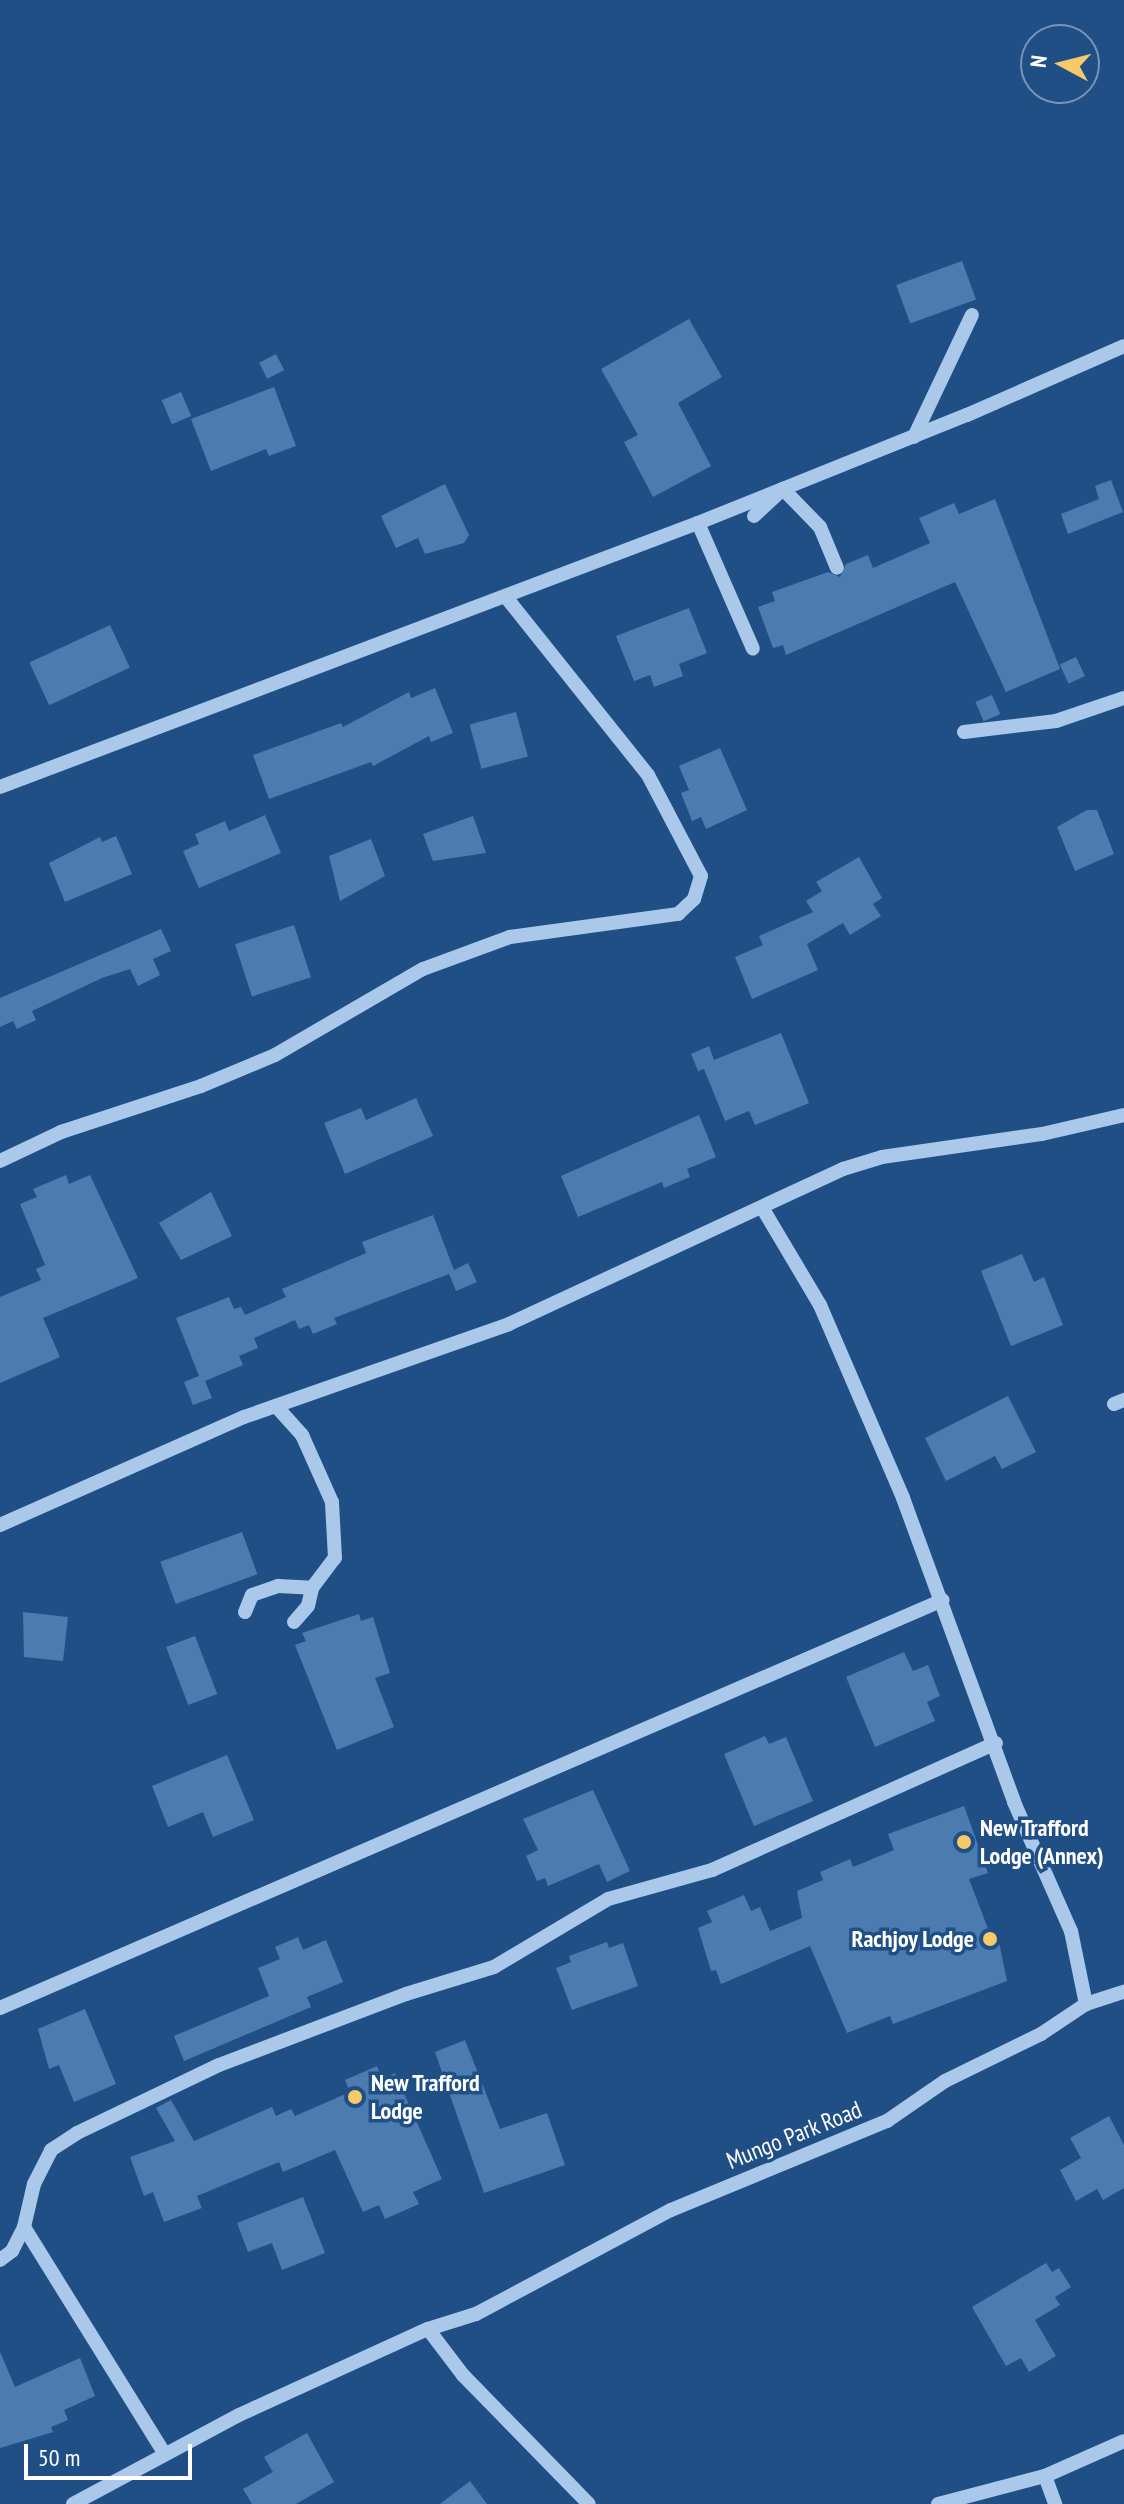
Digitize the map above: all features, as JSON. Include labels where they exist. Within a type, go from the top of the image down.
[{"type":"street","points":[[914,437],[972,315]]},
{"type":"street","points":[[0,787],[39,768],[168,726],[325,661],[506,597],[698,523],[914,437],[1124,346]]},
{"type":"street","points":[[754,516],[783,489]]},
{"type":"street","points":[[783,489],[820,527],[837,568]]},
{"type":"street","points":[[698,523],[753,649]]},
{"type":"street","points":[[0,1161],[61,1132],[201,1086],[275,1055],[423,969],[510,937],[678,914],[694,899],[701,876],[648,775],[506,597]]},
{"type":"street","points":[[964,732],[1056,721],[1124,698]]},
{"type":"street","points":[[0,1525],[276,1406],[509,1324],[763,1209],[843,1169],[882,1157],[1042,1134],[1124,1115]]},
{"type":"street","points":[[763,1209],[820,1305],[943,1600],[996,1743],[1014,1802],[1071,1931],[1086,2004]]},
{"type":"street","points":[[276,1406],[302,1435],[332,1502],[335,1558],[312,1588],[308,1606],[294,1622]]},
{"type":"street","points":[[245,1612],[252,1595],[278,1586],[312,1588]]},
{"type":"street","points":[[0,2008],[943,1600]]},
{"type":"street","points":[[0,2260],[12,2251],[24,2227],[40,2167],[51,2150],[77,2133],[219,2065],[406,1994],[494,1967],[608,1899],[712,1870],[996,1743]]},
{"type":"street","name":"Mungo Park Road","points":[[73,2504],[165,2454],[428,2329],[476,2314],[671,2210],[887,2121],[945,2081],[1041,2034],[1086,2004],[1124,1992]]},
{"type":"street","points":[[24,2227],[165,2454]]},
{"type":"street","points":[[428,2329],[463,2375],[589,2504]]},
{"type":"street","points":[[938,2504],[1045,2476],[1124,2441]]},
{"type":"street","points":[[1045,2476],[1055,2504]]},
{"type":"building","points":[[962,261],[976,300],[910,323],[896,285]]},
{"type":"building","points":[[689,319],[722,377],[678,403],[711,466],[653,497],[624,442],[638,435],[601,369]]},
{"type":"building","points":[[276,354],[284,370],[267,379],[259,363]]},
{"type":"building","points":[[274,387],[296,446],[269,456],[266,449],[211,471],[191,419]]},
{"type":"building","points":[[181,392],[191,416],[172,424],[162,400]]},
{"type":"building","points":[[1111,480],[1123,512],[1068,534],[1061,514],[1099,499],[1095,486]]},
{"type":"building","points":[[445,484],[469,535],[464,543],[425,554],[418,538],[396,548],[381,516]]},
{"type":"building","points":[[995,499],[1060,669],[1006,692],[955,582],[786,655],[783,645],[773,648],[758,607],[775,601],[772,592],[828,572],[840,577],[846,564],[868,555],[873,568],[930,543],[919,518],[954,503],[959,514]]},
{"type":"building","points":[[689,608],[707,653],[679,664],[683,676],[654,687],[650,675],[634,681],[616,636]]},
{"type":"building","points":[[110,625],[130,668],[49,705],[29,663]]},
{"type":"building","points":[[1076,657],[1085,676],[1069,684],[1060,665]]},
{"type":"building","points":[[435,688],[453,733],[431,742],[429,736],[373,766],[371,762],[269,799],[253,755],[341,723],[343,727],[409,692],[411,698]]},
{"type":"building","points":[[992,695],[1000,714],[984,721],[975,702]]},
{"type":"building","points":[[516,712],[528,756],[482,769],[470,724]]},
{"type":"building","points":[[720,748],[747,810],[706,829],[701,817],[692,821],[681,793],[689,790],[679,766]]},
{"type":"building","points":[[1087,810],[1097,810],[1114,854],[1075,871],[1057,827]]},
{"type":"building","points":[[265,815],[281,853],[199,888],[183,851],[199,844],[195,834],[225,821],[229,831]]},
{"type":"building","points":[[473,816],[486,853],[433,861],[423,834]]},
{"type":"building","points":[[116,836],[132,874],[65,902],[49,863],[100,837],[102,842]]},
{"type":"building","points":[[371,839],[385,876],[340,901],[329,856]]},
{"type":"building","points":[[859,857],[882,898],[873,904],[881,916],[850,935],[843,923],[807,944],[818,970],[752,999],[735,957],[763,945],[759,936],[813,912],[806,901],[822,891],[816,882]]},
{"type":"building","points":[[294,925],[311,977],[252,996],[235,944]]},
{"type":"building","points":[[161,929],[171,951],[153,959],[160,975],[138,986],[130,969],[102,978],[32,1011],[36,1020],[17,1029],[13,1021],[0,1027],[0,998]]},
{"type":"building","points":[[781,1033],[809,1103],[755,1125],[749,1111],[725,1121],[704,1069],[698,1071],[691,1054],[709,1046],[714,1060]]},
{"type":"building","points":[[416,1098],[433,1136],[345,1174],[324,1123],[361,1108],[366,1120]]},
{"type":"building","points":[[699,1115],[716,1157],[687,1169],[690,1177],[664,1188],[662,1182],[578,1217],[561,1176]]},
{"type":"building","points":[[66,1175],[69,1184],[90,1175],[138,1278],[43,1318],[60,1357],[0,1383],[0,1297],[41,1280],[36,1269],[45,1265],[20,1204],[37,1197],[33,1189]]},
{"type":"building","points":[[211,1192],[232,1236],[181,1260],[159,1223]]},
{"type":"building","points":[[433,1215],[454,1270],[468,1263],[477,1282],[456,1291],[449,1274],[334,1318],[337,1324],[313,1334],[309,1325],[299,1329],[295,1320],[254,1338],[258,1348],[239,1356],[243,1365],[205,1381],[212,1398],[193,1405],[184,1382],[199,1376],[176,1318],[229,1297],[234,1309],[241,1307],[245,1315],[286,1297],[282,1289],[366,1253],[362,1242]]},
{"type":"building","points":[[1022,1254],[1034,1282],[1044,1277],[1063,1325],[1011,1346],[981,1271]]},
{"type":"building","points":[[1008,1396],[1036,1452],[1002,1469],[995,1456],[946,1481],[925,1438]]},
{"type":"building","points":[[242,1532],[257,1574],[176,1604],[160,1562]]},
{"type":"building","points":[[23,1612],[68,1617],[63,1661],[24,1657]]},
{"type":"building","points":[[359,1614],[361,1621],[373,1617],[390,1673],[375,1678],[394,1727],[337,1750],[295,1645],[306,1641],[302,1633]]},
{"type":"building","points":[[195,1636],[217,1694],[188,1705],[166,1647]]},
{"type":"building","points":[[904,1652],[913,1671],[928,1665],[940,1696],[927,1702],[935,1721],[875,1747],[846,1677]]},
{"type":"building","points":[[765,1736],[769,1744],[786,1737],[813,1801],[754,1826],[724,1754]]},
{"type":"building","points":[[227,1755],[254,1820],[213,1837],[203,1812],[168,1827],[152,1786]]},
{"type":"building","points":[[593,1790],[630,1871],[607,1882],[599,1864],[548,1886],[545,1878],[537,1881],[526,1856],[538,1850],[523,1819]]},
{"type":"building","points":[[964,1806],[988,1873],[969,1879],[992,1939],[998,1937],[1007,1981],[893,2024],[890,2016],[847,2033],[810,1946],[721,1984],[716,1970],[711,1971],[698,1928],[712,1922],[707,1911],[744,1895],[751,1911],[760,1907],[770,1931],[802,1918],[797,1891],[823,1880],[820,1872],[850,1859],[853,1867],[894,1850],[888,1834]]},
{"type":"building","points":[[298,1937],[303,1950],[326,1940],[343,1982],[307,1997],[311,2007],[184,2061],[174,2036],[269,1996],[258,1968],[280,1959],[275,1947]]},
{"type":"building","points":[[607,1942],[609,1948],[623,1943],[638,1986],[572,2010],[556,1968],[571,1962],[569,1956]]},
{"type":"building","points":[[85,2009],[116,2084],[74,2102],[59,2065],[49,2069],[38,2029]]},
{"type":"building","points":[[465,2040],[500,2129],[547,2113],[565,2165],[484,2193],[435,2052]]},
{"type":"building","points":[[377,2066],[382,2079],[395,2073],[442,2179],[413,2192],[419,2204],[385,2219],[379,2205],[363,2212],[335,2150],[283,2172],[279,2162],[197,2196],[202,2208],[164,2222],[153,2192],[144,2196],[130,2157],[175,2141],[156,2108],[171,2100],[194,2141],[272,2107],[276,2116],[291,2109],[295,2116],[350,2092],[345,2080]]},
{"type":"building","points":[[1109,2116],[1124,2145],[1124,2188],[1103,2200],[1097,2189],[1076,2201],[1060,2170],[1081,2158],[1070,2138]]},
{"type":"building","points":[[303,2197],[325,2253],[282,2270],[272,2243],[248,2252],[237,2223]]},
{"type":"building","points":[[1046,2263],[1052,2272],[1059,2268],[1071,2287],[1055,2297],[1060,2305],[1035,2320],[1056,2356],[1029,2372],[1021,2358],[1006,2366],[972,2307]]},
{"type":"building","points":[[0,2352],[15,2387],[80,2358],[95,2396],[64,2410],[68,2420],[51,2427],[53,2432],[0,2448]]},
{"type":"building","points":[[307,2433],[334,2482],[296,2504],[252,2504],[243,2489],[273,2472],[264,2457]]},
{"type":"building","points":[[470,2481],[487,2504],[440,2504]]},
{"type":"place","name":"New Trafford Lodge (Annex)","points":[[964,1842]]},
{"type":"place","name":"Rachjoy Lodge","points":[[990,1939]]},
{"type":"place","name":"New Trafford Lodge","points":[[355,2097]]}]
